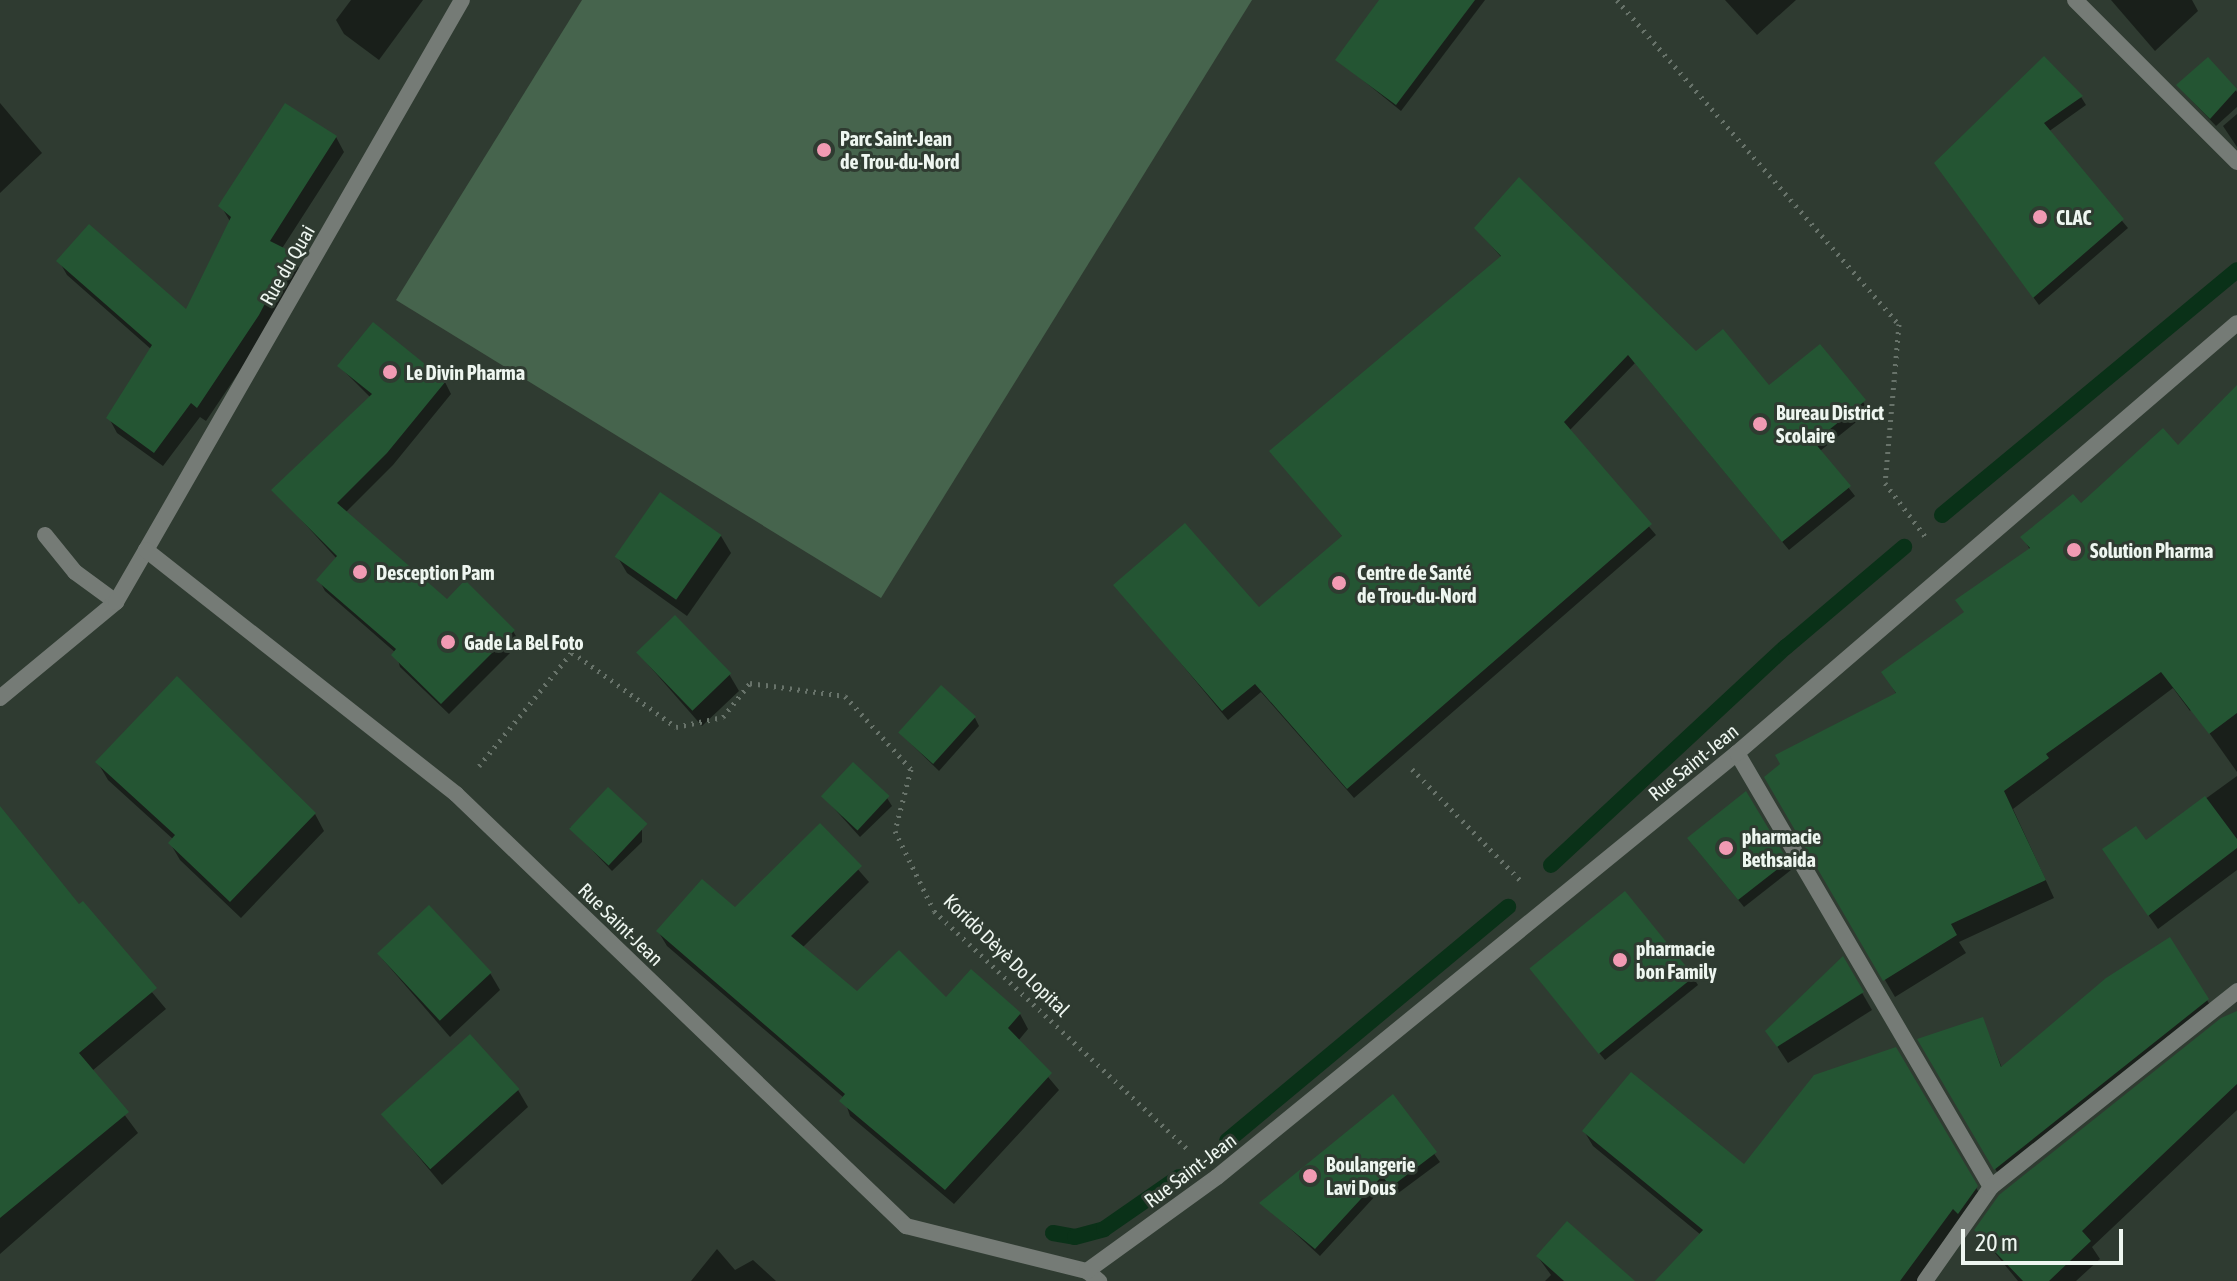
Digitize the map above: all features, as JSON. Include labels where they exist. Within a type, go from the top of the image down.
[{"type":"street","name":"Rue du Quai","points":[[116,602],[462,0]]},
{"type":"street","points":[[2075,0],[2237,162]]},
{"type":"street","name":"Rue Saint-Jean","points":[[146,550],[456,794],[906,1226],[1093,1276],[1737,753],[2237,323]]},
{"type":"street","points":[[0,698],[116,602],[75,572],[45,535]]},
{"type":"street","points":[[1737,753],[1991,1187]]},
{"type":"street","points":[[1925,1281],[1991,1187],[2237,991]]},
{"type":"path","points":[[1617,0],[1899,324],[1885,483],[1951,569]]},
{"type":"path","name":"Koridò Dèyè Do Lopital","points":[[456,794],[572,652],[676,727],[723,717],[750,683],[845,696],[911,769],[895,831],[934,911],[1217,1177]]},
{"type":"path","points":[[1412,769],[1547,908]]},
{"type":"green space","name":"Parc Saint-Jean de Trou-du-Nord","points":[[582,0],[1252,0],[881,598],[396,300]]},
{"type":"building","points":[[1379,0],[1475,0],[1396,105],[1335,60]]},
{"type":"building","points":[[2044,56],[2083,96],[2044,123],[2124,219],[2033,298],[1934,163]]},
{"type":"building","points":[[2208,57],[2237,89],[2210,119],[2176,85]]},
{"type":"building","points":[[285,103],[337,136],[270,241],[292,252],[259,315],[197,408],[191,403],[154,453],[106,418],[152,345],[56,261],[89,224],[186,309],[231,217],[218,206]]},
{"type":"building","points":[[1519,177],[1696,351],[1723,329],[1769,385],[1820,344],[1866,400],[1814,442],[1851,486],[1782,542],[1628,355],[1564,422],[1652,524],[1347,789],[1255,684],[1222,711],[1113,585],[1185,523],[1259,607],[1342,536],[1269,451],[1501,256],[1474,228]]},
{"type":"building","points":[[373,322],[446,381],[387,453],[337,503],[447,599],[465,580],[515,630],[441,704],[391,655],[396,649],[316,580],[337,556],[271,490],[372,394],[337,366]]},
{"type":"building","points":[[2237,385],[2237,713],[2209,734],[2161,672],[2046,754],[2049,758],[2004,791],[2046,880],[1951,924],[1957,935],[1883,981],[1764,777],[1780,764],[1775,755],[1896,693],[1881,672],[1964,612],[1955,600],[2030,548],[2020,537],[2073,494],[2081,503],[2163,428],[2178,445]]},
{"type":"building","points":[[660,492],[721,535],[676,600],[615,557]]},
{"type":"building","points":[[675,615],[731,673],[692,711],[636,653]]},
{"type":"building","points":[[177,676],[316,813],[230,902],[168,843],[175,835],[95,762]]},
{"type":"building","points":[[941,685],[976,716],[933,764],[898,733]]},
{"type":"building","points":[[853,762],[890,796],[858,830],[821,796]]},
{"type":"building","points":[[608,787],[647,824],[609,866],[569,829]]},
{"type":"building","points":[[1746,791],[1788,861],[1738,900],[1687,838]]},
{"type":"building","points":[[2205,796],[2237,839],[2237,848],[2148,916],[2102,849],[2136,826],[2146,840]]},
{"type":"building","points":[[0,806],[79,904],[83,901],[157,988],[79,1053],[129,1112],[0,1218]]},
{"type":"building","points":[[820,823],[862,866],[791,936],[857,991],[899,950],[946,997],[971,969],[1021,1013],[1008,1028],[1052,1073],[945,1190],[839,1101],[845,1094],[656,931],[702,879],[735,907]]},
{"type":"building","points":[[1625,891],[1694,976],[1599,1054],[1529,968]]},
{"type":"building","points":[[429,905],[492,972],[440,1021],[377,953]]},
{"type":"building","points":[[2170,937],[2209,999],[1994,1170],[1917,1039],[1983,1017],[2001,1067],[2106,978]]},
{"type":"building","points":[[1843,956],[1864,992],[1777,1047],[1765,1031]]},
{"type":"building","points":[[2237,1011],[2237,1084],[2082,1231],[2091,1241],[2049,1281],[2023,1281],[1974,1230],[1999,1195],[2221,1018]]},
{"type":"building","points":[[470,1034],[520,1089],[430,1169],[381,1114]]},
{"type":"building","points":[[1896,1047],[1978,1186],[1958,1214],[1953,1209],[1900,1281],[1655,1281],[1703,1230],[1582,1131],[1631,1072],[1744,1164],[1814,1075]]},
{"type":"building","points":[[1393,1094],[1437,1152],[1391,1187],[1382,1176],[1315,1249],[1259,1203]]},
{"type":"building","points":[[1567,1221],[1635,1281],[1564,1281],[1536,1256]]},
{"type":"waterway","points":[[1942,515],[2237,270]]},
{"type":"waterway","points":[[1551,865],[1786,647],[1904,547]]},
{"type":"waterway","points":[[1227,1141],[1508,907]]},
{"type":"waterway","points":[[1053,1233],[1075,1237],[1104,1229],[1179,1177]]},
{"type":"place","name":"Parc Saint-Jean de Trou-du-Nord","points":[[824,150]]},
{"type":"place","name":"CLAC","points":[[2040,217]]},
{"type":"place","name":"Le Divin Pharma","points":[[390,372]]},
{"type":"place","name":"Bureau District Scolaire","points":[[1760,424]]},
{"type":"place","name":"Solution Pharma","points":[[2074,550]]},
{"type":"place","name":"Desception Pam","points":[[360,572]]},
{"type":"place","name":"Centre de Santé de Trou-du-Nord","points":[[1339,583]]},
{"type":"place","name":"Gade La Bel Foto","points":[[448,642]]},
{"type":"place","name":"pharmacie Bethsaida","points":[[1726,848]]},
{"type":"place","name":"pharmacie bon Family","points":[[1620,960]]},
{"type":"place","name":"Boulangerie Lavi Dous","points":[[1310,1176]]}]
